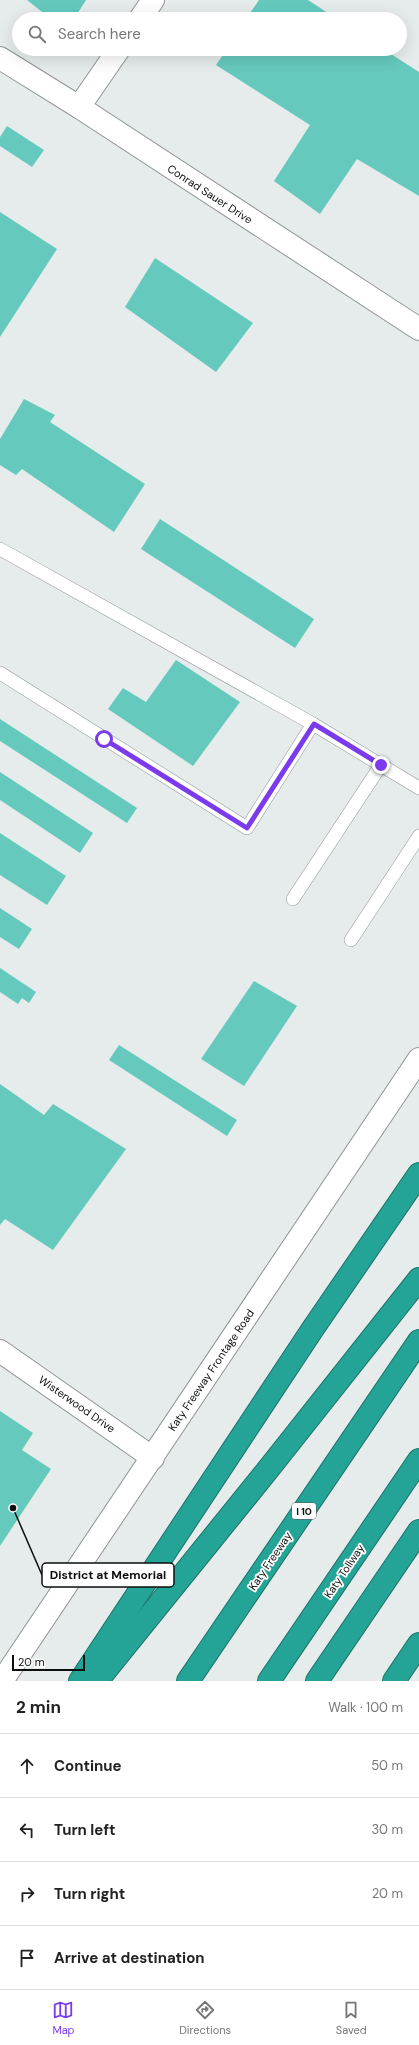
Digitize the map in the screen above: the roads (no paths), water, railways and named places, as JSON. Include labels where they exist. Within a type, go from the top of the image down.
[{"type":"highway","points":[[312,1330],[419,1161]]},
{"type":"highway","points":[[80,1681],[299,1349],[419,1174]]},
{"type":"highway","points":[[97,1681],[270,1467],[419,1279]]},
{"type":"highway","name":"Katy Freeway","points":[[188,1681],[419,1341]]},
{"type":"highway","name":"Katy Tollway","points":[[269,1681],[419,1460]]},
{"type":"highway","points":[[317,1681],[419,1531]]},
{"type":"highway","points":[[394,1681],[419,1644]]},
{"type":"street","points":[[145,12],[153,0]]},
{"type":"street","points":[[79,107],[114,56]]},
{"type":"street","name":"Conrad Sauer Drive","points":[[0,58],[79,107],[419,329]]},
{"type":"street","name":"Katy Freeway Frontage Road","points":[[2,1681],[153,1458],[419,1059]]},
{"type":"street","name":"Wisterwood Drive","points":[[0,1351],[153,1458]]},
{"type":"lane","points":[[0,549],[314,724],[419,788]]},
{"type":"lane","points":[[0,673],[247,828],[314,724]]},
{"type":"lane","points":[[293,899],[381,765]]},
{"type":"lane","points":[[351,940],[419,836]]},
{"type":"place","name":"District at Memorial","points":[[13,1508]]}]
